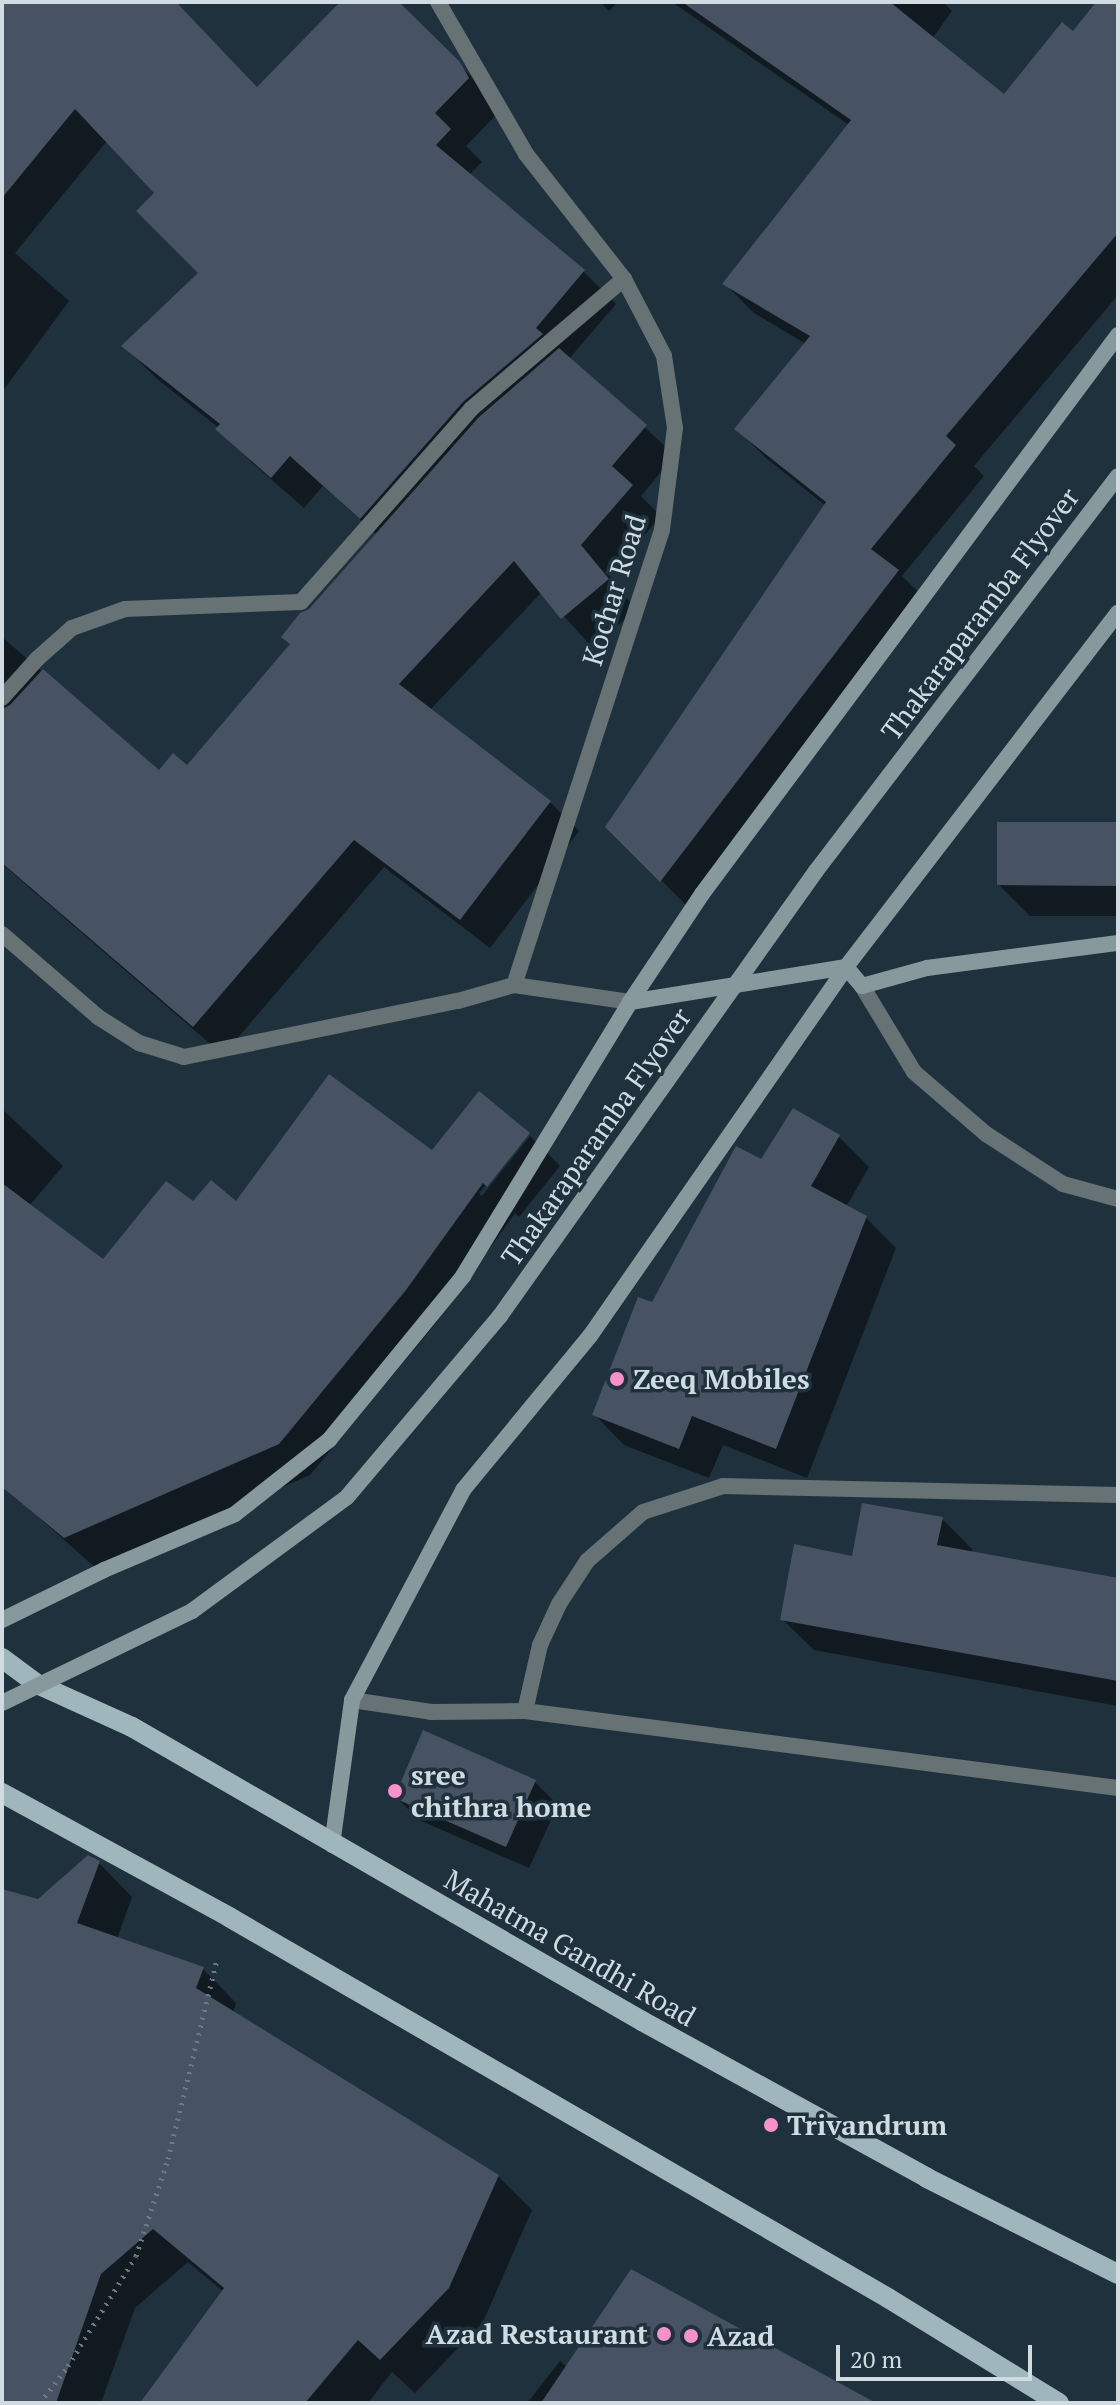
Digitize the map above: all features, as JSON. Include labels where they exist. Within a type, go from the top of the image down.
[{"type":"main road","name":"Mahatma Gandhi Road","points":[[2,1658],[37,1684],[132,1727],[332,1845],[927,2178],[1118,2274]]},
{"type":"main road","points":[[4,1796],[229,1917],[874,2290],[1059,2403]]},
{"type":"street","name":"Kochar Road","points":[[438,2],[526,154],[624,279],[664,356],[675,428],[662,530],[514,985]]},
{"type":"street","points":[[2,698],[72,628],[125,609],[301,602],[471,409],[624,279]]},
{"type":"street","points":[[2,1620],[104,1570],[235,1514],[329,1440],[463,1276],[630,1002],[702,894],[1118,335]]},
{"type":"street","name":"Thakaraparamba Flyover","points":[[2,1703],[192,1611],[347,1497],[500,1316],[816,871],[1118,476]]},
{"type":"street","points":[[332,1845],[352,1700],[463,1490],[590,1336],[846,967],[1118,612]]},
{"type":"street","points":[[2,934],[98,1017],[139,1043],[184,1057],[458,1001],[514,985],[630,1002],[846,967]]},
{"type":"street","points":[[862,986],[927,968],[1118,943]]},
{"type":"street","points":[[846,967],[862,986],[914,1072],[986,1134],[1063,1184],[1118,1199]]},
{"type":"street","points":[[525,1711],[540,1645],[559,1604],[587,1561],[643,1512],[723,1486],[1118,1495]]},
{"type":"street","points":[[352,1700],[431,1712],[525,1711],[1118,1788]]},
{"type":"path","points":[[40,2403],[68,2366],[136,2256],[168,2159],[229,1917]]},
{"type":"building","points":[[2,2],[176,2],[257,87],[340,2],[399,2],[460,62],[469,78],[435,113],[451,129],[436,145],[585,270],[536,328],[543,334],[463,402],[360,519],[290,456],[271,478],[215,429],[220,424],[121,346],[198,273],[136,211],[154,193],[75,109],[2,198]]},
{"type":"building","points":[[682,2],[890,2],[1004,94],[1062,22],[1073,31],[1096,2],[1118,2],[1118,233],[946,436],[956,445],[871,549],[899,570],[660,882],[605,827],[826,502],[734,429],[810,336],[722,284],[851,120]]},
{"type":"building","points":[[559,348],[647,425],[612,466],[633,485],[581,545],[609,579],[561,619],[514,561],[399,684],[551,801],[460,920],[354,840],[193,1027],[2,863],[2,709],[10,705],[43,669],[159,770],[173,753],[187,765],[290,644],[281,637],[300,613],[309,609],[479,417]]},
{"type":"building","points":[[997,822],[1118,822],[1118,886],[997,885]]},
{"type":"building","points":[[329,1074],[432,1150],[479,1091],[530,1133],[487,1187],[483,1183],[406,1290],[279,1444],[64,1538],[2,1487],[2,1183],[103,1259],[166,1181],[193,1201],[211,1180],[236,1201]]},
{"type":"building","points":[[793,1108],[840,1135],[811,1186],[867,1216],[776,1449],[692,1416],[679,1449],[592,1415],[638,1297],[652,1302],[736,1146],[761,1159]]},
{"type":"building","points":[[862,1503],[943,1517],[937,1545],[1118,1578],[1118,1681],[780,1620],[794,1544],[852,1556]]},
{"type":"building","points":[[423,1730],[536,1780],[506,1847],[394,1798]]},
{"type":"building","points":[[88,1855],[100,1861],[77,1923],[204,1967],[196,1988],[499,2175],[449,2288],[380,2360],[358,2340],[305,2403],[140,2403],[224,2288],[153,2229],[101,2274],[56,2403],[2,2403],[2,1889],[38,1899]]},
{"type":"building","points":[[631,2269],[876,2403],[541,2403]]},
{"type":"place","name":"Zeeq Mobiles","points":[[617,1379]]},
{"type":"place","name":"sree chithra home","points":[[395,1791]]},
{"type":"place","name":"Trivandrum","points":[[771,2125]]},
{"type":"place","name":"Azad Restaurant","points":[[664,2334]]},
{"type":"place","name":"Azad","points":[[691,2336]]}]
